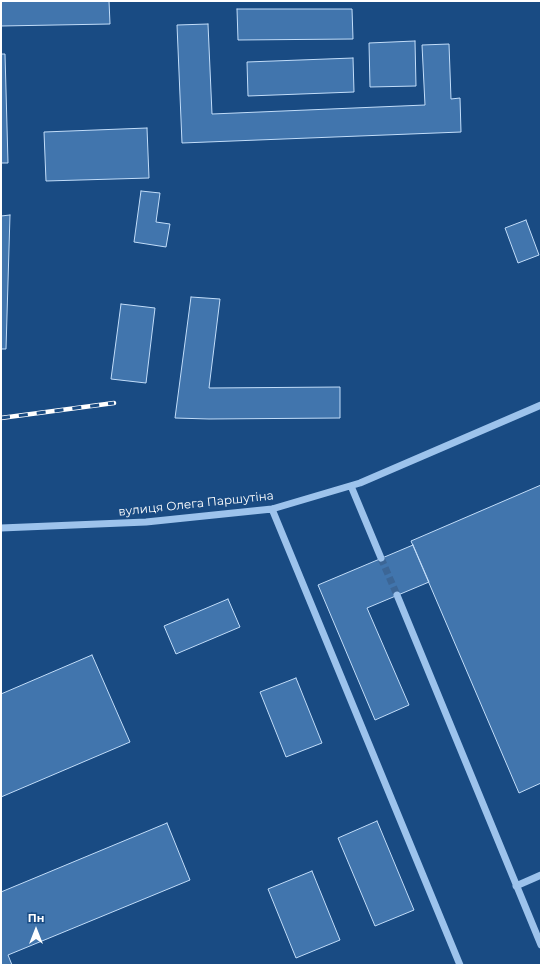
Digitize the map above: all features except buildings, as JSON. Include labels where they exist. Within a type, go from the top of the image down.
[{"type":"street","name":"вулиця Олега Паршутіна","points":[[1,528],[146,522],[272,510],[351,486],[541,405]]},
{"type":"street","points":[[351,486],[381,558]]},
{"type":"street","points":[[272,510],[460,965]]},
{"type":"street","points":[[397,596],[541,945]]},
{"type":"street","points":[[516,886],[541,875]]},
{"type":"tunnel","points":[[381,558],[397,595]]},
{"type":"railway","points":[[1,418],[114,403]]}]
